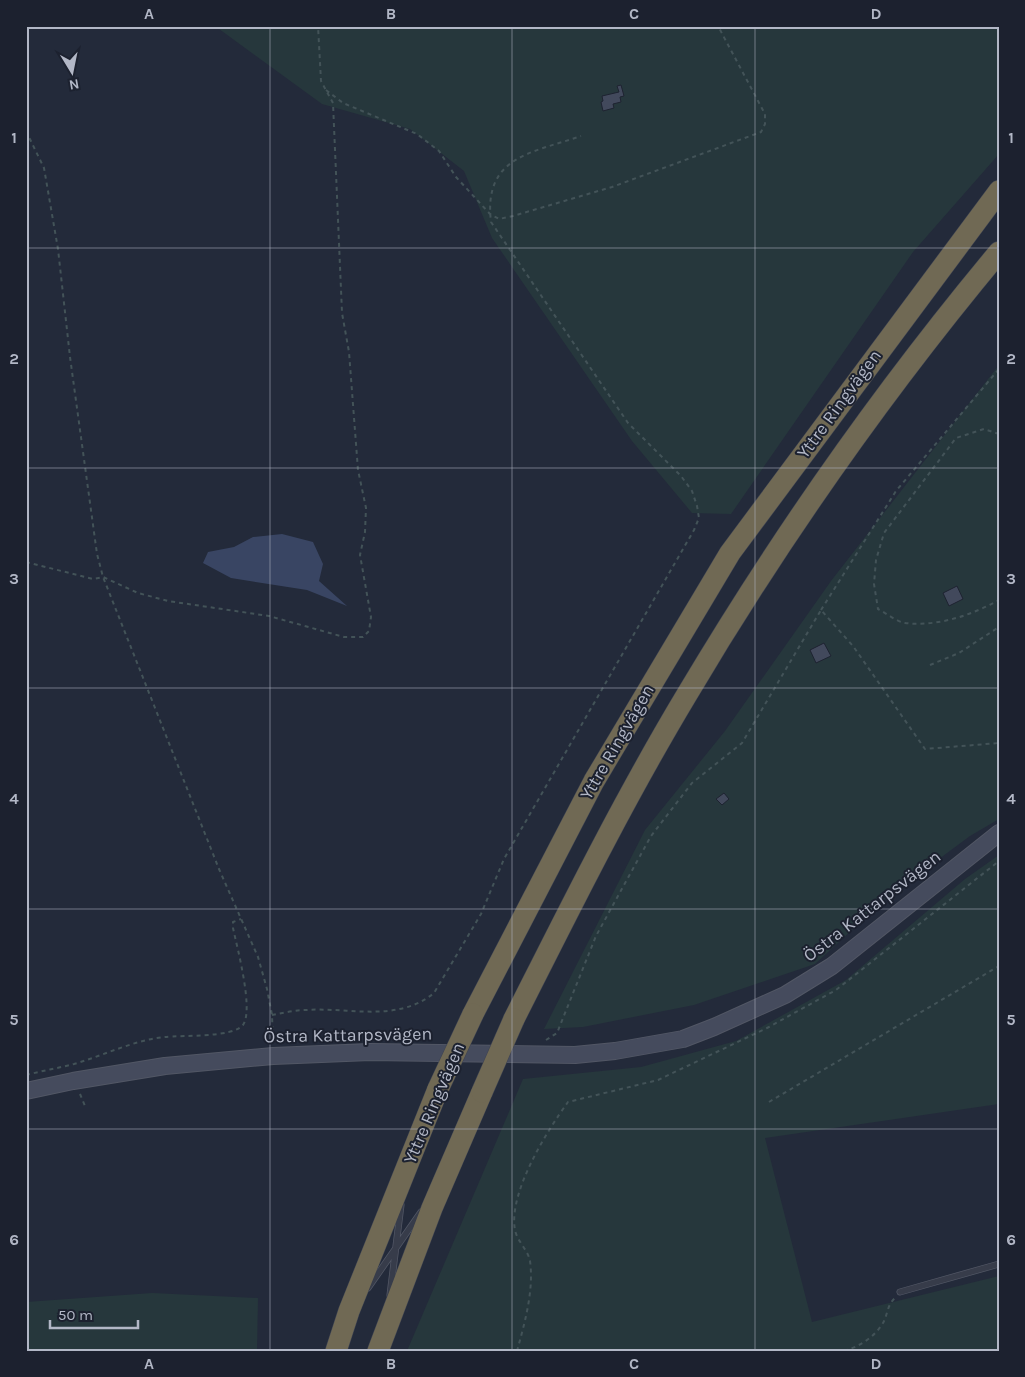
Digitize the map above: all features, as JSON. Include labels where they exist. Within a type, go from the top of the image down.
[{"type":"highway","name":"Yttre Ringvägen","points":[[336,1351],[349,1311],[438,1089],[473,1014],[594,781],[730,553],[999,191]]},
{"type":"highway","name":"Yttre Ringvägen","points":[[378,1351],[443,1182],[514,1019],[627,800],[686,696],[749,595],[822,486],[892,388],[999,252]]},
{"type":"street","name":"Östra Kattarpsvägen","points":[[26,1091],[73,1081],[165,1066],[273,1056],[370,1052],[575,1054],[615,1051],[683,1038],[714,1027],[784,995],[832,966],[999,834]]},
{"type":"lane","points":[[388,1325],[395,1247],[406,1168]]},
{"type":"lane","points":[[349,1311],[376,1278],[395,1247],[443,1182]]},
{"type":"lane","points":[[900,1292],[999,1264]]},
{"type":"path","points":[[26,562],[93,579],[103,577],[138,593],[168,601],[269,616],[344,637],[363,637],[369,632],[371,617],[360,555],[365,532],[366,508],[358,470],[349,352],[342,313],[333,103],[321,82],[318,26]]},
{"type":"path","points":[[326,90],[343,104],[417,134],[439,151],[456,177],[490,214],[499,219],[542,209],[655,172],[760,132],[765,124],[765,114],[718,26]]},
{"type":"path","points":[[26,131],[44,168],[58,249],[70,357],[98,554],[103,577],[258,957],[268,989],[272,1015],[273,1045],[282,1044]]},
{"type":"path","points":[[272,1015],[307,1010],[374,1012],[398,1009],[423,1002],[434,994],[481,914],[504,859],[694,530],[698,518],[697,506],[692,491],[681,476],[628,423],[491,222],[490,206],[496,178],[509,162],[581,136]]},
{"type":"path","points":[[538,1043],[552,1038],[557,1033],[596,936],[651,836],[692,783],[742,743],[821,610],[896,491],[999,369]]},
{"type":"path","points":[[999,434],[984,429],[956,438],[884,533],[876,560],[874,584],[878,609],[904,623],[931,622],[974,613],[999,600]]},
{"type":"path","points":[[821,610],[853,646],[924,749],[999,743]]},
{"type":"path","points":[[930,665],[959,653],[999,627]]},
{"type":"path","points":[[518,1351],[528,1310],[530,1260],[515,1230],[515,1210],[527,1172],[549,1128],[568,1102],[658,1080],[749,1037],[836,990],[999,861]]},
{"type":"path","points":[[26,1075],[75,1064],[139,1042],[163,1037],[226,1033],[244,1024],[246,1008],[233,928],[234,922],[241,919]]},
{"type":"path","points":[[769,1102],[999,966]]},
{"type":"path","points":[[844,1351],[858,1346],[881,1326],[889,1303],[900,1292]]},
{"type":"shaded area","points":[[215,26],[999,26],[999,154],[913,252],[731,514],[692,513],[632,441],[492,238],[464,171],[410,129],[322,104]]},
{"type":"shaded area","points":[[999,365],[999,819],[970,836],[889,896],[815,964],[694,1005],[583,1027],[544,1029],[645,830],[725,731],[831,581]]},
{"type":"shaded area","points":[[999,855],[999,1104],[765,1138],[812,1322],[999,1276],[999,1351],[407,1351],[523,1079],[641,1067],[736,1041],[846,980],[965,879]]},
{"type":"shaded area","points":[[152,1293],[258,1298],[257,1351],[26,1351],[26,1302]]},
{"type":"water","points":[[282,534],[313,542],[323,564],[319,581],[347,606],[307,590],[231,578],[203,563],[208,552],[234,547],[253,537]]},
{"type":"building","points":[[621,85],[624,96],[620,97],[621,102],[613,104],[614,108],[603,111],[602,96],[619,92],[617,86]]},
{"type":"building","points":[[957,586],[963,599],[949,606],[943,593]]},
{"type":"building","points":[[824,643],[831,656],[816,663],[810,650]]},
{"type":"building","points":[[724,793],[729,799],[722,805],[716,799]]}]
